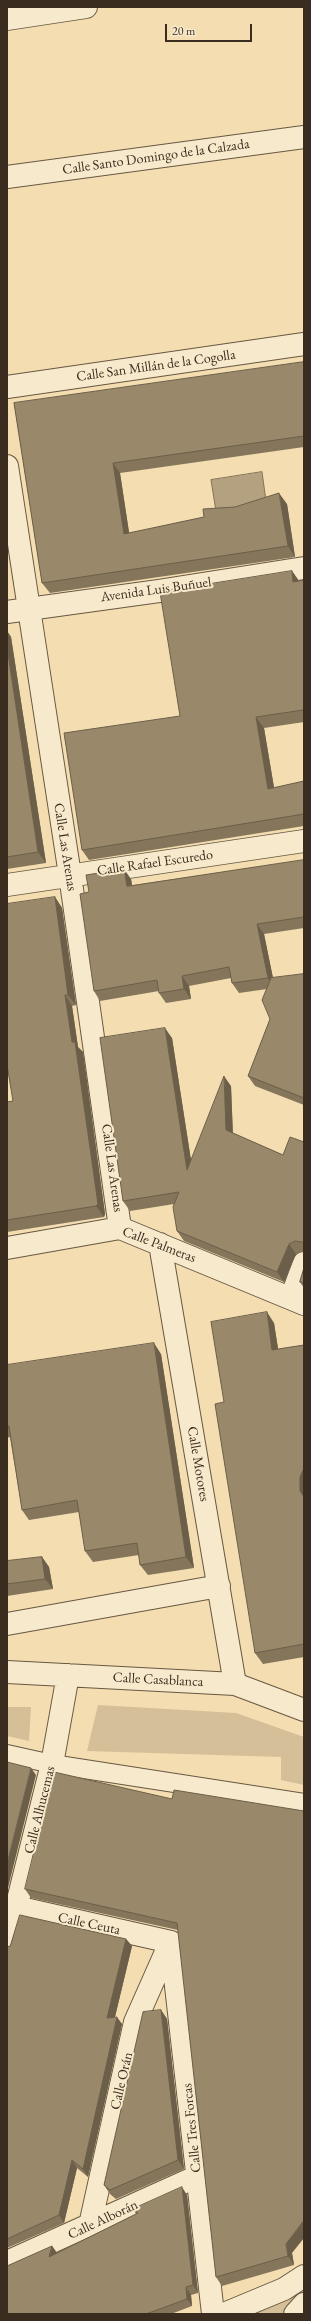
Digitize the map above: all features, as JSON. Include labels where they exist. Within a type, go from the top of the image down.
[{"type":"street","points":[[7,19],[86,7]]},
{"type":"street","name":"Calle Santo Domingo de la Calzada","points":[[7,177],[304,137]]},
{"type":"street","name":"Calle San Millán de la Cogolla","points":[[7,387],[304,344]]},
{"type":"street","name":"Calle Las Arenas","points":[[7,466],[70,875],[120,1228]]},
{"type":"street","name":"Avenida Luis Buñuel","points":[[7,612],[159,591],[304,568]]},
{"type":"street","name":"Calle Rafael Escuredo","points":[[7,885],[304,841]]},
{"type":"street","name":"Calle Palmeras","points":[[7,1248],[120,1228],[297,1301]]},
{"type":"street","name":"Calle Motores","points":[[160,1244],[235,1684]]},
{"type":"street","points":[[297,1301],[304,1263]]},
{"type":"street","points":[[7,1624],[219,1586]]},
{"type":"street","name":"Calle Casablanca","points":[[7,1672],[235,1684],[304,1710]]},
{"type":"street","name":"Calle Alhucemas","points":[[7,1944],[12,1907],[52,1764],[68,1675]]},
{"type":"street","points":[[7,1754],[52,1764],[304,1803]]},
{"type":"street","name":"Calle Ceuta","points":[[12,1907],[171,1942]]},
{"type":"street","name":"Calle Tres Forcas","points":[[171,1942],[213,2314]]},
{"type":"street","name":"Calle Orán","points":[[90,2225],[135,2022],[171,1942]]},
{"type":"street","name":"Calle Alborán","points":[[7,2262],[198,2176]]},
{"type":"street","points":[[224,2314],[284,2289],[304,2276]]},
{"type":"street","points":[[295,2314],[304,2304]]},
{"type":"shaded area","points":[[262,472],[266,501],[246,507],[216,511],[211,480]]},
{"type":"shaded area","points":[[98,1705],[236,1713],[304,1737],[304,1785],[281,1780],[281,1757],[87,1751]]},
{"type":"shaded area","points":[[7,1707],[31,1707],[29,1741],[7,1736]]},
{"type":"shaded area","points":[[304,2285],[304,2296],[288,2314],[247,2314]]},
{"type":"building","points":[[304,362],[304,436],[113,463],[124,534],[204,517],[203,509],[235,507],[279,493],[288,546],[42,583],[14,403]]},
{"type":"building","points":[[292,571],[293,582],[304,580],[304,718],[303,710],[256,717],[268,789],[304,781],[304,814],[82,850],[64,733],[180,716],[160,592]]},
{"type":"building","points":[[7,647],[38,852],[7,857]]},
{"type":"building","points":[[304,860],[304,917],[257,924],[268,978],[232,983],[229,967],[182,976],[184,989],[159,993],[157,980],[94,991],[80,894],[89,892],[86,875],[124,869],[127,886]]},
{"type":"building","points":[[55,897],[68,995],[65,995],[72,1042],[75,1042],[98,1204],[96,1206],[7,1220],[7,1102],[13,1101],[7,1065],[7,904]]},
{"type":"building","points":[[304,974],[304,1098],[248,1076],[270,1019],[262,1000],[271,978]]},
{"type":"building","points":[[165,1028],[187,1170],[224,1076],[226,1130],[283,1155],[290,1137],[304,1142],[304,1243],[295,1241],[289,1244],[277,1272],[177,1231],[173,1207],[179,1192],[123,1201],[100,1038]]},
{"type":"building","points":[[304,1268],[304,1283],[300,1282]]},
{"type":"building","points":[[267,1312],[272,1350],[304,1345],[304,1468],[300,1477],[300,1491],[304,1497],[304,1644],[255,1653],[215,1404],[224,1402],[211,1322]]},
{"type":"building","points":[[154,1343],[186,1557],[140,1565],[137,1543],[85,1551],[77,1500],[22,1510],[9,1426],[7,1426],[7,1365]]},
{"type":"building","points":[[42,1557],[45,1579],[7,1584],[7,1561]]},
{"type":"building","points":[[7,1762],[31,1768],[7,1864]]},
{"type":"building","points":[[54,1772],[172,1799],[174,1790],[304,1811],[304,2220],[286,2244],[288,2256],[216,2277],[177,1923],[25,1889]]},
{"type":"building","points":[[20,1915],[126,1939],[107,2018],[117,2017],[83,2169],[72,2160],[59,2215],[7,2239],[7,1947],[10,1946]]},
{"type":"building","points":[[161,2010],[178,2160],[110,2190],[104,2185],[143,2012]]},
{"type":"building","points":[[182,2187],[193,2285],[186,2287],[187,2299],[146,2314],[7,2314],[7,2266],[52,2246],[49,2257],[138,2213],[133,2209]]}]
